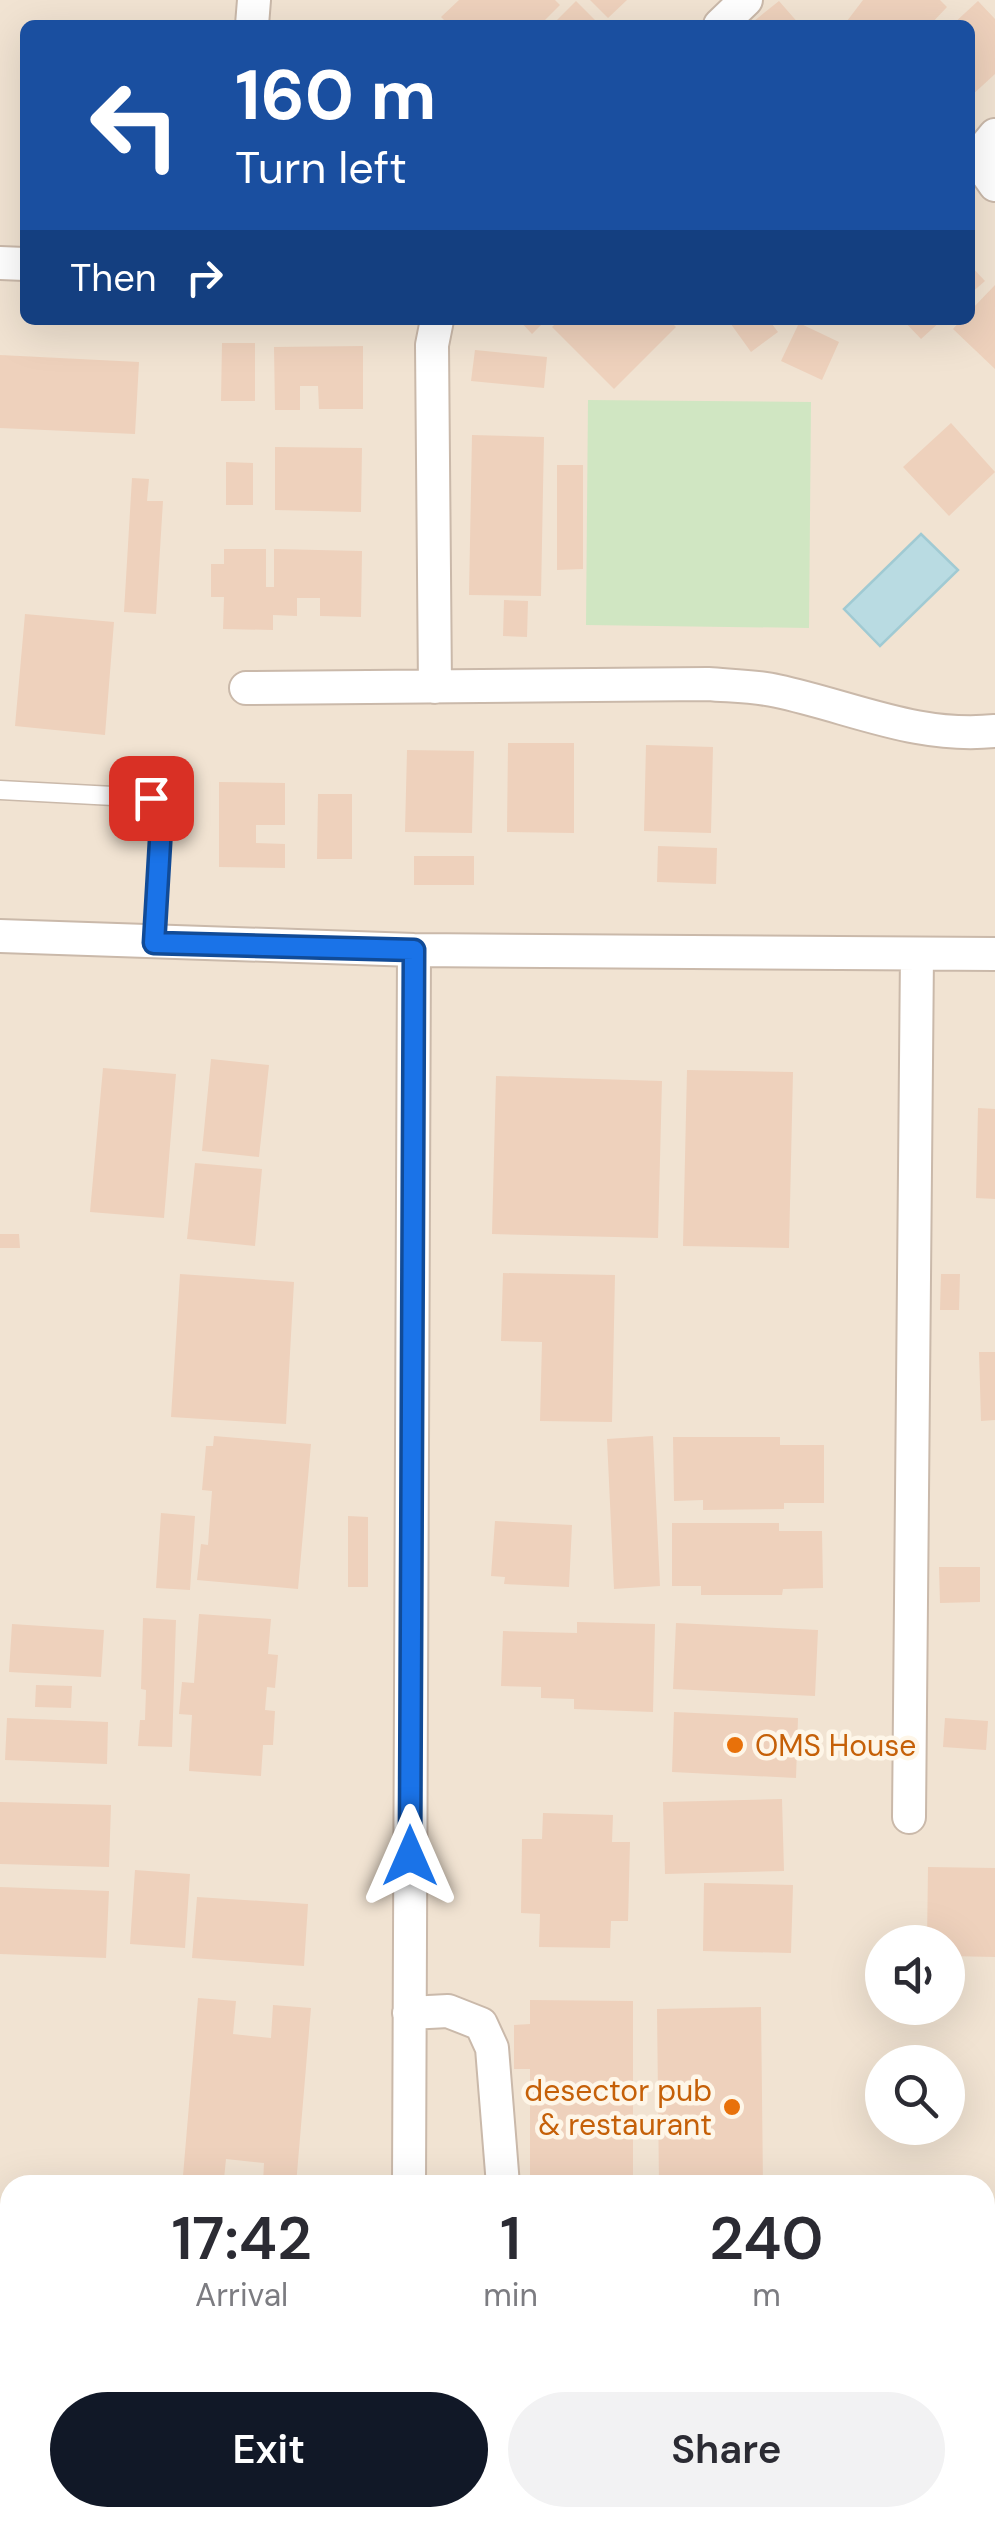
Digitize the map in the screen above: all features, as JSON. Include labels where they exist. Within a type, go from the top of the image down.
[{"type":"street","points":[[725,20],[746,0]]},
{"type":"street","points":[[995,135],[976,158],[995,185]]},
{"type":"street","points":[[435,687],[432,345],[436,325]]},
{"type":"street","points":[[246,688],[708,684],[774,690],[896,726],[961,735],[995,731]]},
{"type":"street","points":[[0,936],[414,950],[995,954]]},
{"type":"street","points":[[408,2175],[414,950]]},
{"type":"street","points":[[908,1817],[917,954]]},
{"type":"street","points":[[409,2013],[448,2011],[481,2024],[492,2048],[502,2175]]},
{"type":"lane","points":[[0,790],[151,798],[162,809],[154,943]]},
{"type":"shaded area","points":[[0,0],[995,0],[995,2175],[0,2175]]},
{"type":"green space","points":[[588,400],[811,402],[809,628],[586,625]]},
{"type":"water","points":[[921,534],[958,570],[880,646],[844,609]]},
{"type":"building","points":[[459,0],[555,0],[560,5],[545,20],[441,17]]},
{"type":"building","points":[[590,0],[627,0],[608,18]]},
{"type":"building","points":[[863,0],[940,0],[947,7],[935,20],[848,20]]},
{"type":"building","points":[[576,1],[595,20],[557,20]]},
{"type":"building","points":[[779,1],[796,20],[755,20]]},
{"type":"building","points":[[978,1],[995,19],[995,74],[975,92],[975,20],[957,20]]},
{"type":"building","points":[[975,270],[985,281],[975,290]]},
{"type":"building","points":[[995,285],[995,369],[953,329],[957,325],[975,325],[975,306]]},
{"type":"building","points":[[524,325],[541,325],[532,334]]},
{"type":"building","points":[[674,325],[676,327],[614,389],[552,327]]},
{"type":"building","points":[[732,325],[773,325],[778,332],[751,352]]},
{"type":"building","points":[[798,325],[839,342],[822,380],[781,361]]},
{"type":"building","points":[[908,325],[936,325],[921,339]]},
{"type":"building","points":[[222,343],[255,343],[255,401],[221,401]]},
{"type":"building","points":[[363,346],[363,409],[319,409],[318,386],[300,386],[300,410],[275,410],[274,347]]},
{"type":"building","points":[[475,350],[547,357],[544,388],[471,381]]},
{"type":"building","points":[[0,355],[139,362],[135,434],[0,428]]},
{"type":"building","points":[[951,423],[995,472],[949,516],[903,467]]},
{"type":"building","points":[[472,435],[544,437],[541,596],[469,595]]},
{"type":"building","points":[[275,447],[362,448],[361,512],[275,510]]},
{"type":"building","points":[[226,462],[253,463],[253,505],[226,505]]},
{"type":"building","points":[[557,465],[583,465],[583,569],[557,570]]},
{"type":"building","points":[[132,478],[149,479],[147,501],[163,501],[156,614],[124,612]]},
{"type":"building","points":[[224,549],[266,549],[266,587],[274,587],[274,549],[362,551],[361,617],[320,616],[320,598],[297,598],[297,616],[273,615],[273,630],[223,629],[224,597],[211,597],[211,564],[224,564]]},
{"type":"building","points":[[504,600],[528,601],[527,637],[503,636]]},
{"type":"building","points":[[25,614],[114,622],[105,735],[15,726]]},
{"type":"building","points":[[508,743],[574,743],[574,833],[507,832]]},
{"type":"building","points":[[646,745],[713,747],[711,833],[644,831]]},
{"type":"building","points":[[407,750],[474,751],[472,833],[405,832]]},
{"type":"building","points":[[219,782],[285,783],[285,825],[256,825],[256,843],[285,844],[285,868],[219,867]]},
{"type":"building","points":[[318,794],[352,794],[352,859],[317,859]]},
{"type":"building","points":[[658,846],[717,848],[716,884],[657,882]]},
{"type":"building","points":[[414,856],[474,856],[474,885],[414,885]]},
{"type":"building","points":[[211,1059],[269,1065],[259,1157],[202,1151]]},
{"type":"building","points":[[103,1068],[176,1074],[164,1218],[90,1212]]},
{"type":"building","points":[[687,1070],[793,1072],[789,1248],[683,1246]]},
{"type":"building","points":[[496,1076],[662,1081],[658,1238],[492,1234]]},
{"type":"building","points":[[978,1108],[995,1109],[995,1199],[976,1198]]},
{"type":"building","points":[[195,1163],[262,1169],[255,1246],[187,1239]]},
{"type":"building","points":[[0,1234],[19,1234],[20,1248],[0,1248]]},
{"type":"building","points":[[503,1273],[615,1275],[612,1422],[540,1421],[542,1342],[501,1341]]},
{"type":"building","points":[[180,1274],[294,1282],[286,1424],[171,1417]]},
{"type":"building","points":[[941,1274],[960,1274],[959,1310],[940,1310]]},
{"type":"building","points":[[979,1352],[995,1352],[995,1420],[981,1421]]},
{"type":"building","points":[[214,1436],[311,1444],[298,1589],[197,1580],[201,1544],[208,1545],[212,1491],[202,1490],[206,1446],[213,1446]]},
{"type":"building","points":[[653,1436],[660,1586],[614,1589],[607,1439]]},
{"type":"building","points":[[673,1437],[780,1437],[780,1445],[824,1445],[824,1503],[784,1503],[784,1509],[703,1510],[703,1500],[674,1501]]},
{"type":"building","points":[[161,1513],[195,1516],[190,1590],[156,1588]]},
{"type":"building","points":[[348,1516],[368,1517],[368,1587],[348,1587]]},
{"type":"building","points":[[495,1521],[572,1525],[569,1587],[504,1584],[505,1577],[491,1576]]},
{"type":"building","points":[[672,1523],[779,1523],[779,1531],[822,1531],[823,1588],[783,1589],[782,1595],[701,1595],[701,1586],[672,1586]]},
{"type":"building","points":[[939,1567],[980,1567],[980,1602],[940,1603]]},
{"type":"building","points":[[199,1614],[271,1619],[268,1654],[278,1655],[275,1688],[267,1687],[265,1710],[275,1711],[273,1745],[263,1745],[261,1776],[189,1771],[192,1715],[179,1714],[182,1682],[194,1683]]},
{"type":"building","points":[[143,1618],[176,1620],[172,1747],[138,1746],[140,1720],[145,1720],[146,1690],[141,1689]]},
{"type":"building","points":[[577,1622],[655,1624],[653,1712],[574,1709],[574,1699],[541,1698],[541,1687],[501,1686],[503,1631],[577,1633]]},
{"type":"building","points":[[676,1623],[818,1630],[815,1696],[673,1689]]},
{"type":"building","points":[[12,1624],[104,1630],[101,1677],[9,1672]]},
{"type":"building","points":[[36,1685],[72,1686],[71,1708],[35,1707]]},
{"type":"building","name":"OMS House","points":[[674,1712],[798,1718],[796,1778],[672,1772]]},
{"type":"building","points":[[7,1718],[108,1722],[107,1764],[5,1760]]},
{"type":"building","points":[[945,1718],[988,1721],[986,1750],[943,1747]]},
{"type":"building","points":[[782,1799],[784,1871],[665,1874],[663,1802]]},
{"type":"building","points":[[0,1802],[111,1805],[109,1867],[0,1864]]},
{"type":"building","points":[[543,1813],[613,1815],[612,1842],[630,1842],[628,1921],[611,1921],[610,1948],[539,1947],[540,1914],[521,1913],[522,1839],[542,1839]]},
{"type":"building","points":[[928,1867],[995,1868],[995,1957],[965,1956],[965,1925],[927,1925]]},
{"type":"building","points":[[135,1870],[190,1874],[185,1948],[130,1944]]},
{"type":"building","points":[[704,1883],[793,1885],[791,1953],[703,1951]]},
{"type":"building","points":[[0,1887],[109,1891],[106,1958],[0,1954]]},
{"type":"building","points":[[197,1897],[308,1904],[304,1966],[192,1958]]},
{"type":"building","points":[[198,1998],[236,2001],[233,2034],[271,2038],[273,2005],[311,2008],[297,2175],[263,2175],[264,2163],[226,2159],[224,2175],[183,2175]]},
{"type":"building","points":[[530,2000],[633,2001],[633,2175],[530,2175],[530,2069],[514,2069],[514,2025],[530,2024]]},
{"type":"building","points":[[761,2007],[763,2175],[659,2175],[657,2009]]},
{"type":"place","name":"OMS House","points":[[735,1745]]},
{"type":"place","name":"desector pub & restaurant","points":[[732,2107]]},
{"type":"route","points":[[151,798],[162,809],[154,943],[414,950],[410,1856]]}]
